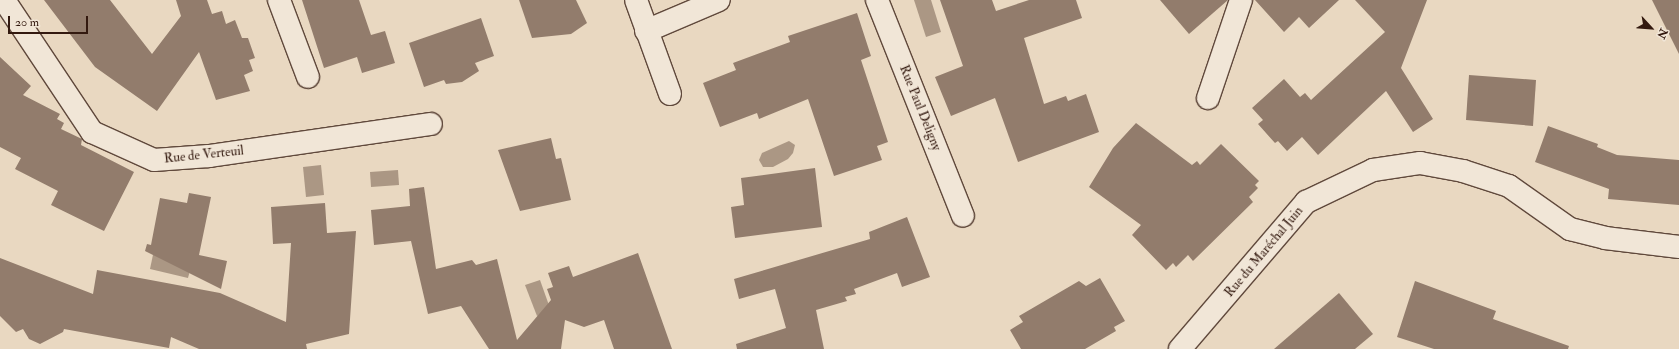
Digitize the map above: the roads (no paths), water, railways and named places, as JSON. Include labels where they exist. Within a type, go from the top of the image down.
[{"type":"street","name":"Rue de Verteuil","points":[[4,0],[92,132],[154,160],[209,156],[431,124]]},
{"type":"street","points":[[279,0],[308,77]]},
{"type":"street","points":[[636,0],[670,94]]},
{"type":"street","points":[[646,31],[719,0]]},
{"type":"street","name":"Rue Paul Deligny","points":[[877,0],[963,216]]},
{"type":"street","points":[[1208,98],[1241,0]]},
{"type":"street","name":"Rue du Maréchal Juin","points":[[1180,349],[1306,202],[1373,170],[1420,163],[1462,171],[1509,186],[1570,229],[1605,238],[1679,247]]}]
